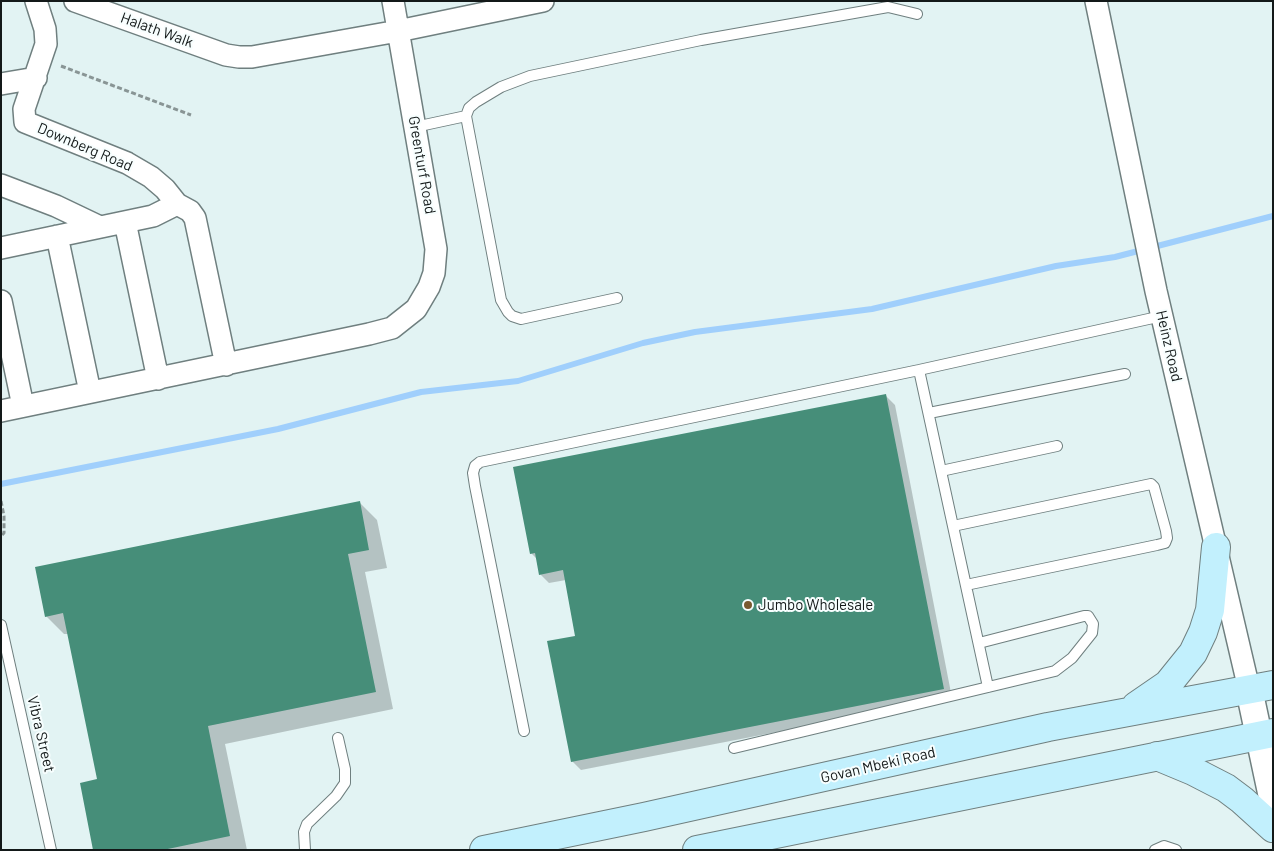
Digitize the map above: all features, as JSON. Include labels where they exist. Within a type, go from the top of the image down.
[{"type":"main road","points":[[1121,713],[1147,700],[1168,684],[1193,652],[1203,632],[1210,610],[1216,547]]},
{"type":"main road","name":"Govan Mbeki Road","points":[[484,850],[644,817],[1048,726],[1261,687]]},
{"type":"main road","points":[[697,850],[1266,735]]},
{"type":"main road","points":[[1157,756],[1193,771],[1226,788],[1273,828]]},
{"type":"street","points":[[1,84],[39,68],[46,44],[45,29],[36,1]]},
{"type":"street","name":"Halath Walk","points":[[75,1],[226,55],[239,57],[252,57],[398,32]]},
{"type":"street","name":"Greenturf Road","points":[[226,365],[392,328],[416,309],[424,298],[434,273],[436,249],[393,1]]},
{"type":"street","points":[[398,32],[543,1]]},
{"type":"street","name":"Heinz Road","points":[[1096,1],[1156,291],[1216,547],[1261,687]]},
{"type":"street","name":"Downberg Road","points":[[39,68],[24,109],[25,122],[127,163],[151,177],[165,189],[177,204],[190,211],[195,218],[226,365]]},
{"type":"street","points":[[1,184],[64,209],[100,227]]},
{"type":"street","points":[[1,248],[153,216],[177,204]]},
{"type":"street","points":[[125,222],[158,379]]},
{"type":"street","points":[[57,236],[90,392]]},
{"type":"street","points":[[1,302],[23,406]]},
{"type":"street","points":[[1,411],[226,365]]},
{"type":"street","points":[[1261,687],[1273,802]]},
{"type":"lane","points":[[617,298],[521,318],[512,316],[508,312],[500,300],[466,116],[469,108],[485,95],[530,76],[701,40],[888,7],[917,14]]},
{"type":"lane","points":[[416,126],[466,116]]},
{"type":"lane","points":[[524,731],[474,486],[473,474],[475,466],[480,462],[919,370],[1162,316]]},
{"type":"lane","points":[[919,370],[988,687]]},
{"type":"lane","points":[[928,413],[1125,374]]},
{"type":"lane","points":[[941,471],[1057,446]]},
{"type":"lane","points":[[953,526],[1151,484],[1154,488],[1166,530],[1167,538],[1165,543],[966,585]]},
{"type":"lane","points":[[734,748],[1055,671],[1072,658],[1092,633],[1092,624],[1088,616],[1084,616],[979,643]]},
{"type":"lane","name":"Vibra Street","points":[[1,625],[51,850]]},
{"type":"lane","points":[[305,850],[304,832],[307,824],[336,796],[345,783],[345,769],[338,738]]},
{"type":"lane","points":[[1154,850],[1164,846],[1176,850]]},
{"type":"path","points":[[39,68],[190,114]]},
{"type":"path","points":[[1,501],[4,516],[4,533],[1,536]]},
{"type":"building","name":"Jumbo Wholesale","points":[[886,394],[944,689],[571,762],[547,641],[575,636],[563,570],[539,575],[535,553],[530,554],[513,467]]},
{"type":"building","points":[[360,501],[369,550],[348,554],[376,692],[208,726],[230,836],[163,850],[93,850],[80,783],[97,779],[63,613],[45,617],[35,567]]},
{"type":"waterway","points":[[1,484],[278,429],[421,392],[518,381],[643,343],[695,332],[872,309],[1056,266],[1115,257],[1273,216]]},
{"type":"place","name":"Jumbo Wholesale","points":[[748,605]]}]
